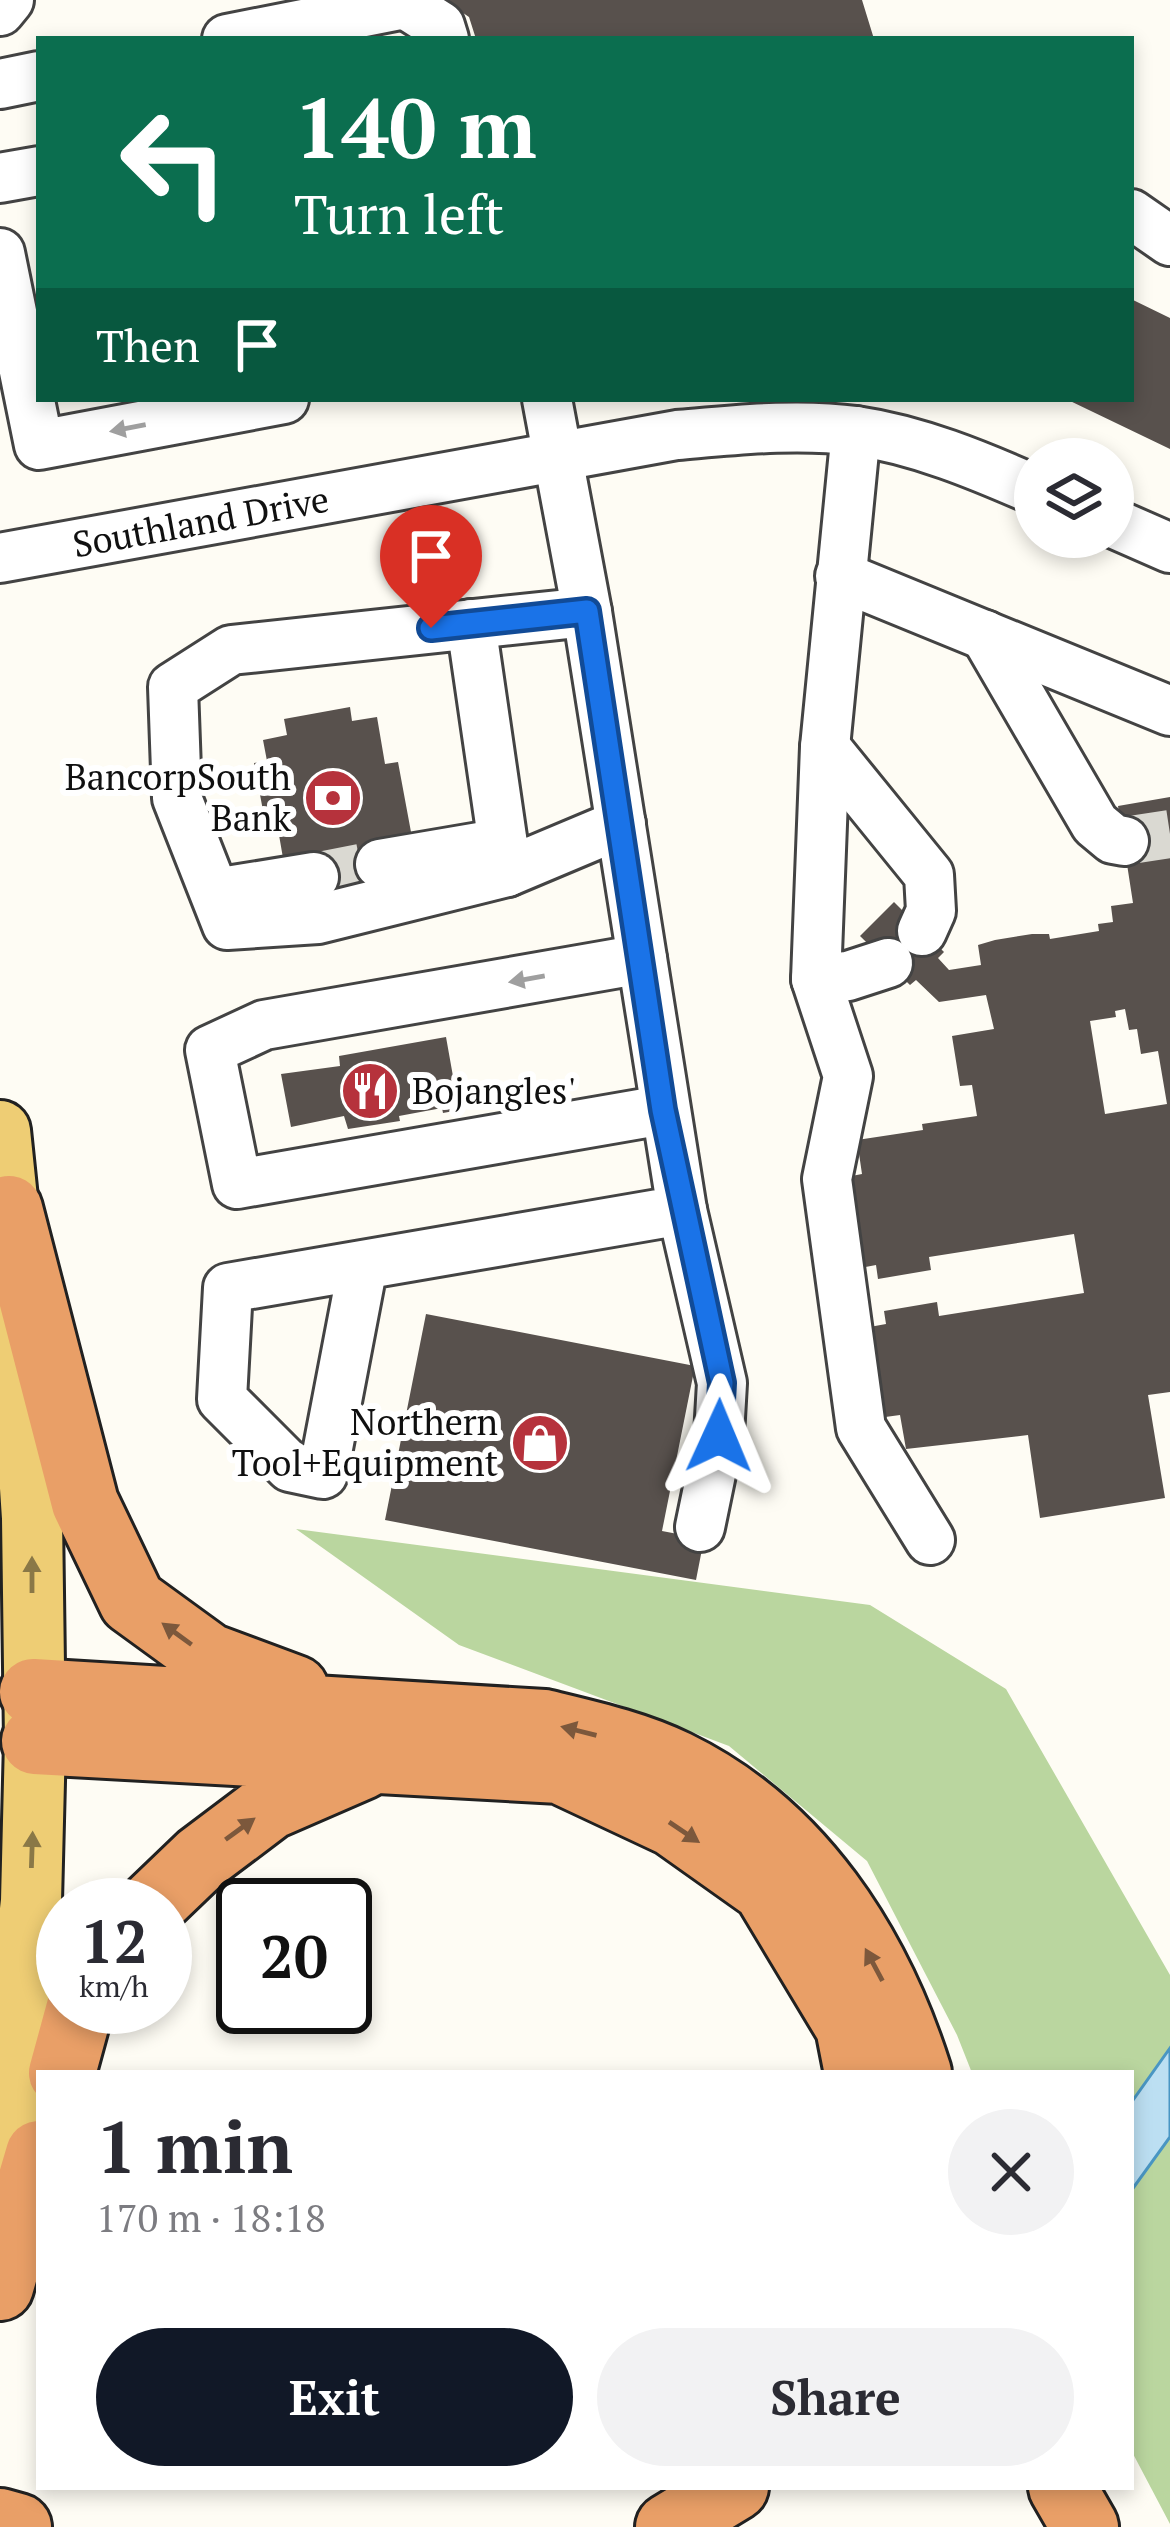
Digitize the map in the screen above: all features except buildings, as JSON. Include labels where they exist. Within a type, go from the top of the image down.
[{"type":"highway","points":[[8,1209],[85,1503],[132,1601],[209,1657],[366,1738]]},
{"type":"highway","points":[[17,1697],[366,1738],[560,1770],[674,1823],[766,1889],[849,2027],[857,2070]]},
{"type":"highway","points":[[180,1878],[366,1738],[544,1723],[610,1739],[672,1762],[723,1789],[815,1874],[878,1968],[917,2070]]},
{"type":"highway","points":[[63,2070],[73,2034]]},
{"type":"highway","points":[[0,2288],[36,2164]]},
{"type":"highway","points":[[669,2527],[730,2490]]},
{"type":"highway","points":[[1064,2490],[1085,2527]]},
{"type":"highway","points":[[0,2522],[18,2527]]},
{"type":"main road","points":[[0,1131],[32,1518],[17,1697],[31,1901],[0,2176]]},
{"type":"street","points":[[0,11],[9,0]]},
{"type":"street","points":[[241,36],[402,2],[440,26],[443,36]]},
{"type":"street","points":[[0,84],[36,77]]},
{"type":"street","points":[[0,178],[36,172]]},
{"type":"street","points":[[1134,216],[1170,241]]},
{"type":"street","points":[[14,260],[39,445],[268,402]]},
{"type":"street","points":[[548,402],[587,611],[663,1110],[722,1383],[719,1436],[700,1526]]},
{"type":"street","name":"Southland Drive","points":[[0,558],[560,457],[680,417],[777,427],[878,422],[1014,481]]},
{"type":"street","points":[[878,422],[840,575],[825,747],[816,979],[848,1076],[827,1179],[861,1428],[930,1540]]},
{"type":"street","points":[[1134,532],[1170,548]]},
{"type":"street","points":[[840,575],[1170,711]]},
{"type":"street","points":[[587,611],[231,650],[173,687],[177,798],[227,925],[318,919],[621,824]]},
{"type":"street","points":[[471,624],[505,858]]},
{"type":"street","points":[[985,635],[1095,824],[1113,839],[1124,841]]},
{"type":"street","points":[[816,979],[848,976],[905,947],[931,911],[928,875],[825,747]]},
{"type":"street","points":[[380,865],[505,858]]},
{"type":"street","points":[[215,893],[314,877]]},
{"type":"street","points":[[642,959],[264,1025],[210,1050],[237,1184],[663,1110]]},
{"type":"street","points":[[363,1265],[682,1210]]},
{"type":"green space","points":[[296,1529],[870,1605],[1006,1689],[1170,1975],[1170,2048],[1134,2099],[1134,2070],[971,2070],[867,1861],[729,1746],[459,1645]]},
{"type":"green space","points":[[1170,2137],[1170,2524],[1134,2456],[1134,2187]]},
{"type":"water","points":[[1170,2048],[1170,2137],[1134,2187],[1134,2099]]},
{"type":"tunnel","points":[[1124,841],[1170,834]]},
{"type":"tunnel","points":[[314,877],[380,864]]},
{"type":"place","name":"BancorpSouth Bank","points":[[333,798]]},
{"type":"place","name":"Bojangles'","points":[[370,1091]]},
{"type":"place","name":"Northern Tool+Equipment","points":[[540,1443]]},
{"type":"route","points":[[431,628],[587,611],[663,1110],[722,1383],[719,1436]]}]
